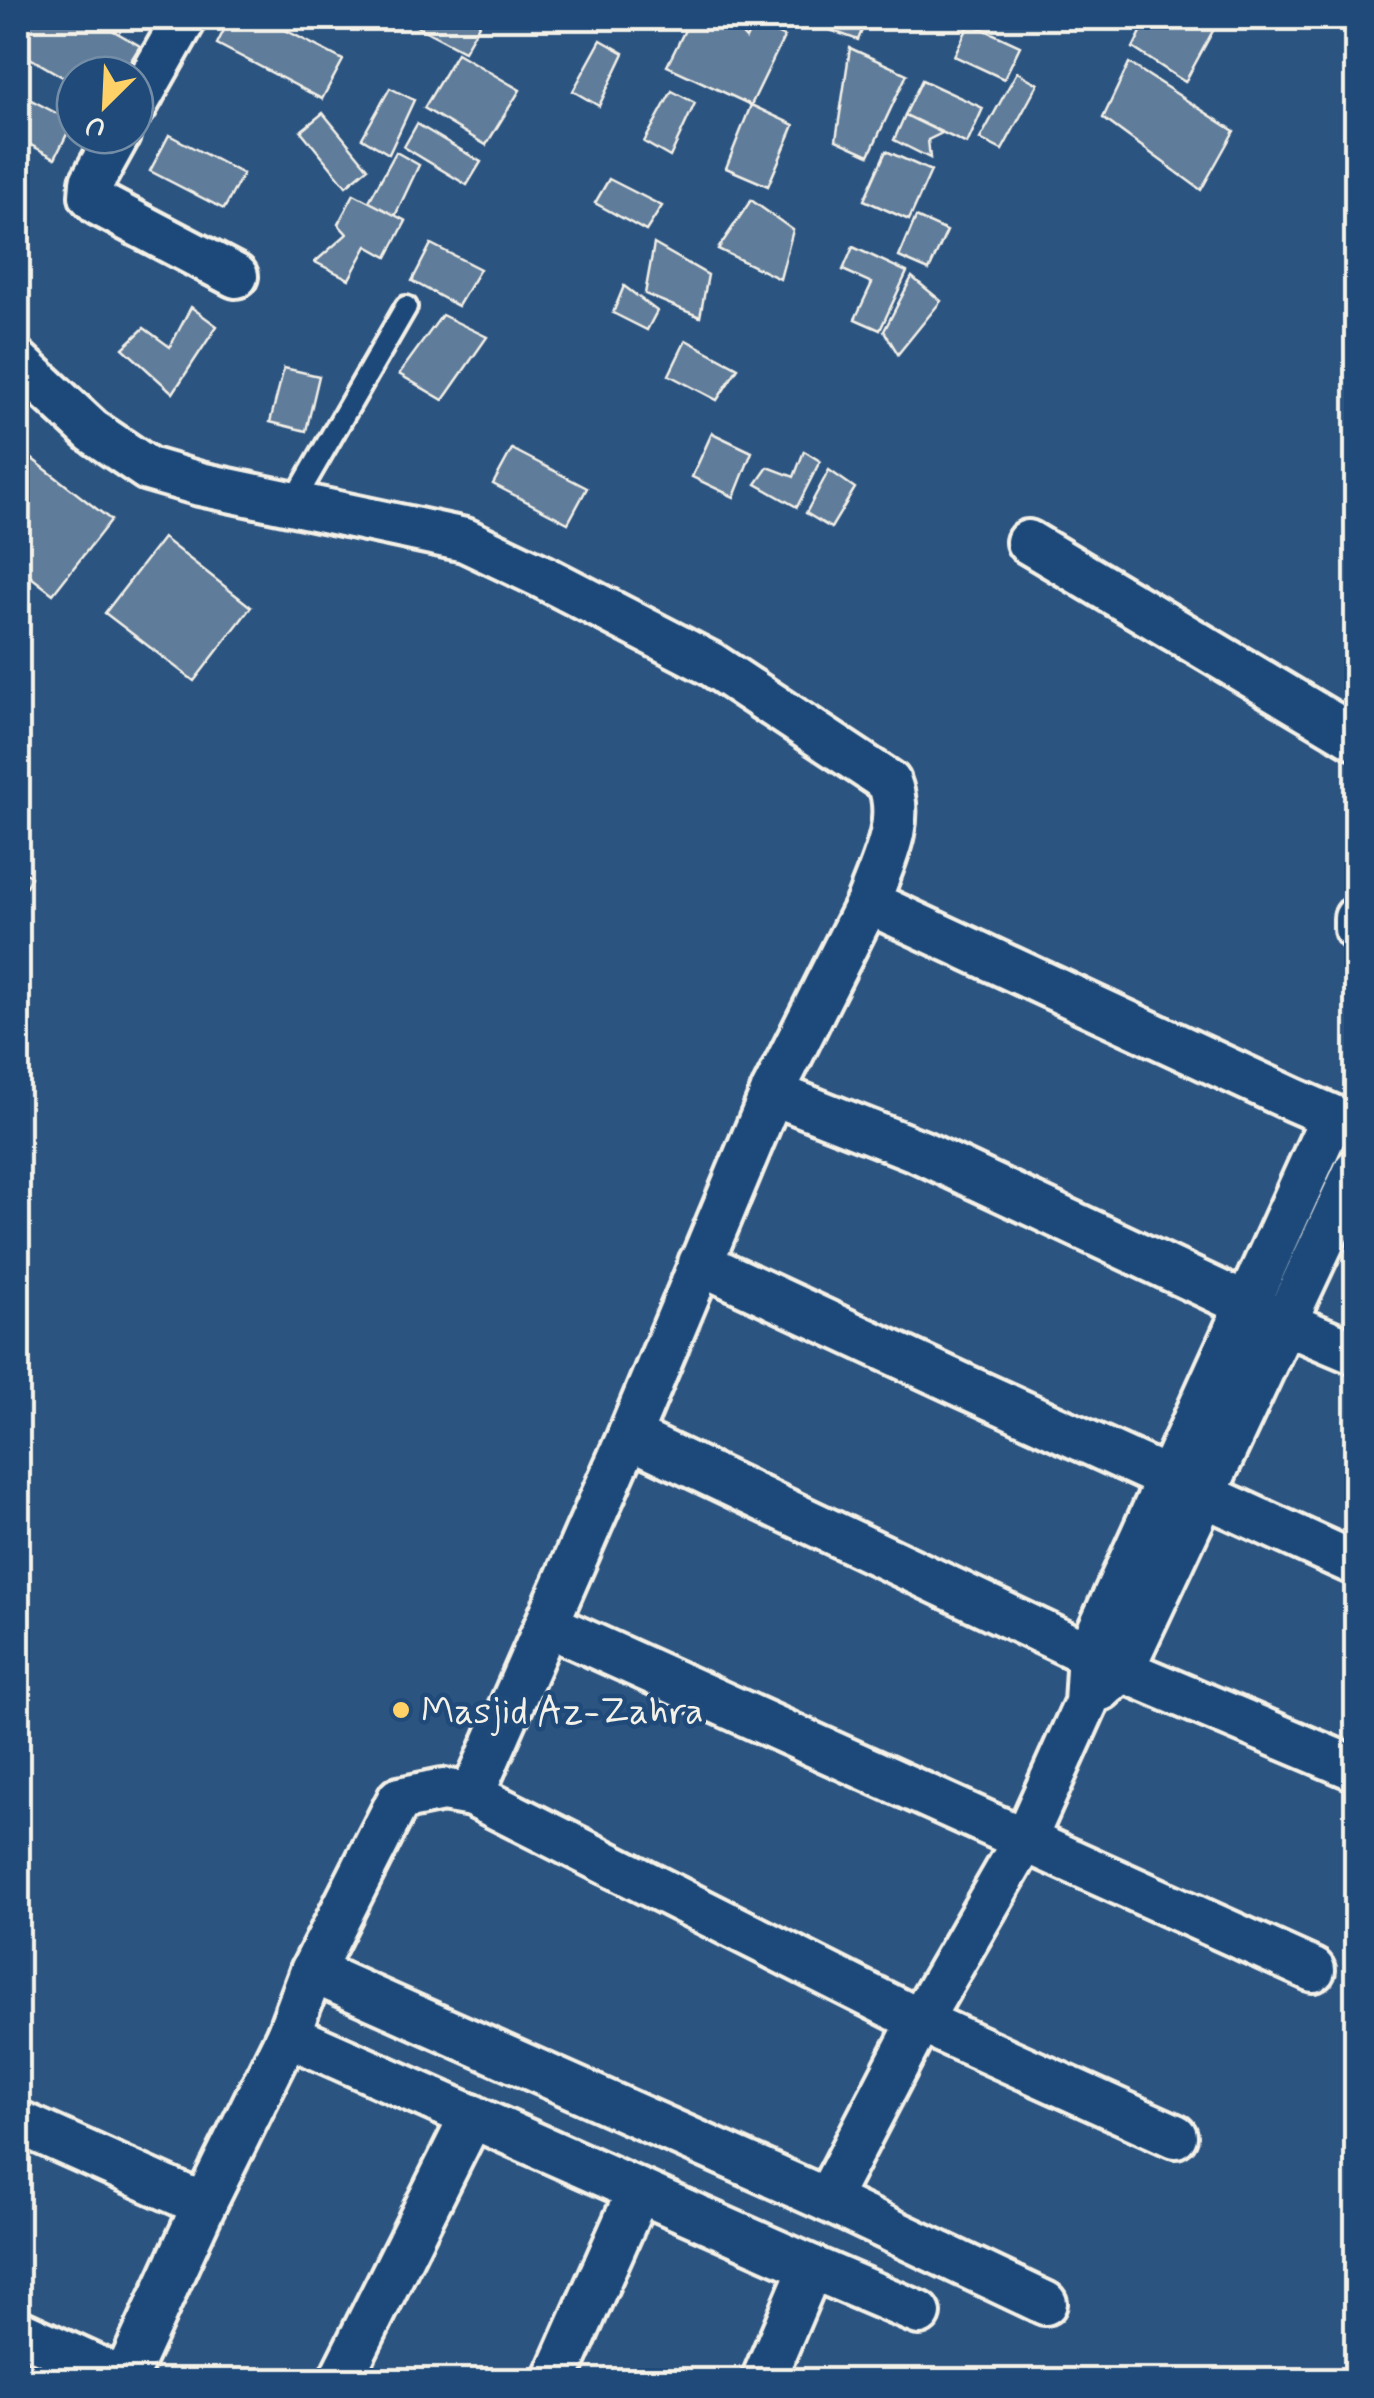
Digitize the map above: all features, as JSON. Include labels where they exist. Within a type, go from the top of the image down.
[{"type":"street","points":[[155,64],[175,21]]},
{"type":"street","points":[[107,155],[92,182],[90,196],[98,204],[236,276]]},
{"type":"street","points":[[18,362],[92,431],[148,469],[200,484],[465,540],[711,664],[889,782],[896,805],[894,828],[868,902],[772,1093],[629,1436],[472,1794]]},
{"type":"street","points":[[1028,542],[1356,738]]},
{"type":"street","points":[[827,2200],[920,2021],[1024,1841],[1266,1314],[1344,1122],[868,902]]},
{"type":"street","points":[[1356,918],[1356,929]]},
{"type":"street","points":[[772,1093],[921,1152],[1356,1353]]},
{"type":"street","points":[[1266,1314],[1356,1170]]},
{"type":"street","points":[[700,1264],[1356,1564]]},
{"type":"street","points":[[629,1436],[1105,1662],[1356,1769]]},
{"type":"street","points":[[548,1625],[1313,1970]]},
{"type":"street","points":[[18,2332],[125,2380],[204,2204],[288,2035],[312,1971],[399,1800],[444,1790],[472,1794],[920,2021],[1176,2136]]},
{"type":"street","points":[[312,1971],[827,2200],[1045,2303]]},
{"type":"street","points":[[288,2035],[919,2313]]},
{"type":"street","points":[[340,2380],[472,2116]]},
{"type":"street","points":[[18,2122],[204,2204]]},
{"type":"street","points":[[555,2380],[638,2192]]},
{"type":"street","points":[[763,2380],[811,2267]]},
{"type":"lane","points":[[293,503],[406,307]]},
{"type":"building","points":[[18,18],[91,18],[140,46],[134,55],[55,55],[55,72],[18,51]]},
{"type":"building","points":[[221,18],[262,18],[343,60],[322,99],[217,44],[228,22]]},
{"type":"building","points":[[483,18],[464,51],[407,21]]},
{"type":"building","points":[[691,18],[727,18],[746,39],[754,22],[784,37],[751,105],[667,66]]},
{"type":"building","points":[[832,18],[867,18],[858,40],[827,29]]},
{"type":"building","points":[[1148,18],[1220,18],[1185,82],[1133,48]]},
{"type":"building","points":[[970,23],[1020,46],[1004,79],[954,56]]},
{"type":"building","points":[[601,40],[624,53],[599,106],[573,91]]},
{"type":"building","points":[[850,48],[907,74],[869,155],[836,140]]},
{"type":"building","points":[[457,53],[520,90],[486,145],[424,108]]},
{"type":"building","points":[[1129,63],[1234,131],[1201,190],[1103,118]]},
{"type":"building","points":[[1017,72],[1038,84],[1002,150],[980,139]]},
{"type":"building","points":[[922,80],[983,108],[967,144],[905,115]]},
{"type":"building","points":[[390,88],[414,100],[389,154],[362,138]]},
{"type":"building","points":[[672,91],[695,103],[670,157],[644,142]]},
{"type":"building","points":[[18,93],[55,113],[56,155],[55,158],[18,138]]},
{"type":"building","points":[[751,105],[794,125],[768,186],[726,168]]},
{"type":"building","points":[[323,113],[368,168],[346,186],[301,131]]},
{"type":"building","points":[[905,115],[942,133],[928,140],[930,158],[894,140]]},
{"type":"building","points":[[417,124],[481,162],[467,185],[404,147]]},
{"type":"building","points":[[169,135],[243,174],[224,209],[150,171]]},
{"type":"building","points":[[886,151],[931,171],[909,220],[864,200]]},
{"type":"building","points":[[396,152],[419,165],[394,218],[368,203]]},
{"type":"building","points":[[609,179],[662,206],[646,231],[595,203]]},
{"type":"building","points":[[354,194],[406,221],[387,257],[367,246],[349,279],[315,262],[347,234],[338,224]]},
{"type":"building","points":[[751,200],[793,230],[780,279],[718,249]]},
{"type":"building","points":[[916,217],[947,231],[929,270],[899,257]]},
{"type":"building","points":[[431,244],[480,269],[458,306],[412,281]]},
{"type":"building","points":[[654,244],[708,275],[700,317],[645,294]]},
{"type":"building","points":[[853,247],[907,272],[880,330],[855,319],[872,283],[843,270]]},
{"type":"building","points":[[912,277],[941,301],[898,354],[884,331]]},
{"type":"building","points":[[624,286],[657,311],[647,330],[613,313]]},
{"type":"building","points":[[191,307],[217,326],[173,393],[123,348],[144,328],[170,347]]},
{"type":"building","points":[[442,315],[487,337],[443,400],[399,374]]},
{"type":"building","points":[[686,340],[738,368],[717,400],[669,375]]},
{"type":"building","points":[[284,368],[319,376],[306,431],[270,422]]},
{"type":"building","points":[[712,433],[752,452],[734,497],[692,477]]},
{"type":"building","points":[[512,449],[587,488],[568,523],[493,484]]},
{"type":"building","points":[[22,451],[111,520],[53,594],[18,567],[18,457]]},
{"type":"building","points":[[804,451],[820,461],[797,507],[756,484],[768,467],[794,477]]},
{"type":"building","points":[[829,470],[855,488],[831,528],[806,513]]},
{"type":"building","points":[[163,538],[251,607],[194,681],[105,613]]},
{"type":"building","points":[[18,867],[31,877],[18,901]]},
{"type":"place","name":"Masjid Az-Zahra","points":[[401,1710]]}]
